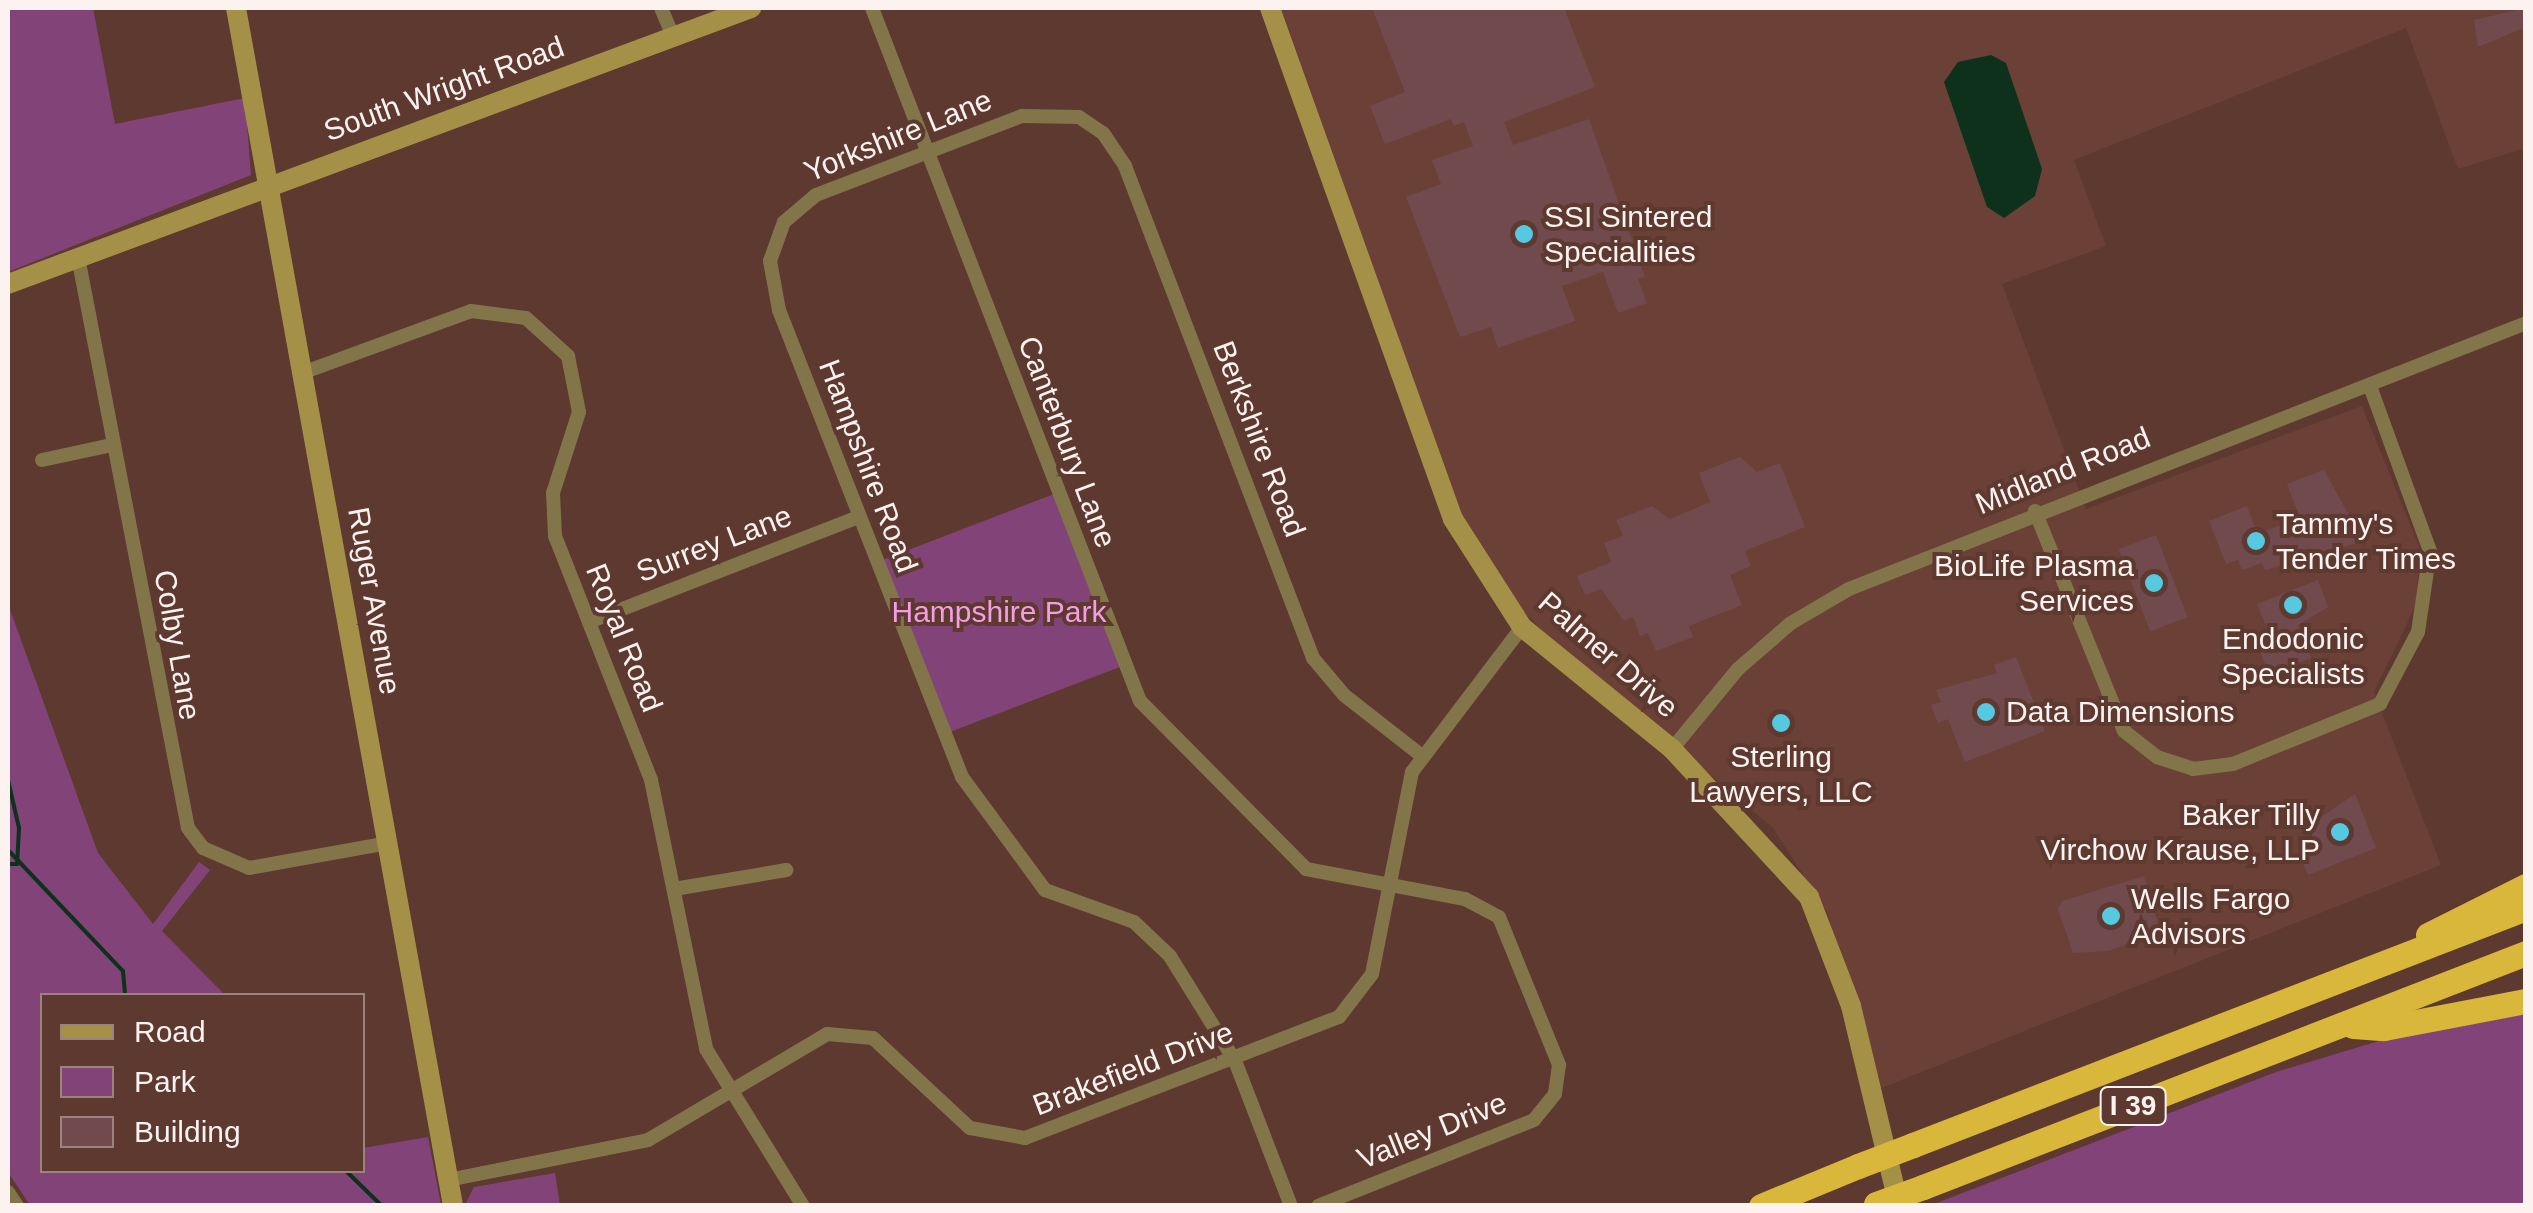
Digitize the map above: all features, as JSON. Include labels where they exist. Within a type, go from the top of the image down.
[{"type":"highway","points":[[2406,955],[2443,922],[2526,886]]},
{"type":"highway","name":"I 39","points":[[1761,1206],[2526,908]]},
{"type":"highway","name":"I 39","points":[[1875,1205],[2526,953]]},
{"type":"highway","points":[[2343,1025],[2384,1028],[2526,1001]]},
{"type":"street","name":"Ruger Avenue","points":[[236,8],[453,1206]]},
{"type":"street","points":[[661,8],[674,38]]},
{"type":"street","name":"South Wright Road","points":[[8,284],[268,184],[752,8]]},
{"type":"street","name":"Canterbury Lane","points":[[872,8],[1140,701],[1287,855],[1331,878],[1464,899],[1499,917],[1559,1065],[1555,1094]]},
{"type":"street","name":"Palmer Drive","points":[[1270,8],[1453,518],[1522,627],[1672,750],[1809,897],[1851,1006],[1899,1206]]},
{"type":"street","name":"Yorkshire Lane","points":[[770,261],[784,222],[806,202],[1022,116],[1079,116]]},
{"type":"street","name":"Berkshire Road","points":[[1079,116],[1103,133],[1126,166],[1313,658],[1422,756]]},
{"type":"street","name":"Colby Lane","points":[[78,256],[188,828],[203,848],[249,868],[388,843]]},
{"type":"street","name":"Hampshire Road","points":[[770,261],[779,310],[949,751],[1011,852],[1045,890],[1153,936],[1236,1061],[1291,1206]]},
{"type":"street","name":"Royal Road","points":[[302,373],[471,311],[526,318],[550,334],[573,370],[580,412],[550,515],[651,780],[700,1029],[728,1090],[803,1206]]},
{"type":"street","name":"Midland Road","points":[[1672,750],[1738,669],[1791,623],[1848,589],[2034,510],[2370,386],[2526,323]]},
{"type":"street","points":[[2034,510],[2124,731],[2157,757],[2190,768],[2233,764],[2380,704],[2418,632],[2430,550],[2370,386]]},
{"type":"street","points":[[42,460],[112,445]]},
{"type":"street","name":"Surrey Lane","points":[[589,622],[858,517]]},
{"type":"street","name":"Brakefield Drive","points":[[448,1180],[625,1149],[804,1042],[850,1033],[894,1050],[970,1128],[1025,1138],[1236,1061],[1340,1017],[1359,998],[1372,974],[1386,887],[1422,756],[1522,627]]},
{"type":"street","points":[[674,889],[786,870]]},
{"type":"street","name":"Valley Drive","points":[[1318,1206],[1534,1120],[1555,1094]]},
{"type":"shaded area","points":[[1281,8],[2525,8],[2525,148],[2458,169],[2406,28],[2074,160],[2106,246],[2002,284],[2086,509],[2362,406],[2420,549],[2416,605],[2374,692],[2441,865],[1879,1089],[1827,912],[1773,828],[1557,646],[1520,608],[1465,525]]},
{"type":"shaded area","points":[[1991,55],[2006,63],[2042,169],[2035,196],[2004,218],[1987,207],[1944,82],[1958,62]]},
{"type":"green space","points":[[8,8],[93,8],[115,124],[245,98],[251,175],[8,272]]},
{"type":"green space","name":"Hampshire Park","points":[[1054,494],[1120,667],[947,733],[880,561]]},
{"type":"green space","points":[[8,604],[98,853],[153,924],[199,862],[210,870],[162,931],[223,993],[40,993],[40,1173],[365,1173],[365,1148],[428,1137],[441,1205],[30,1205],[8,1172]]},
{"type":"green space","points":[[2498,1005],[2525,1009],[2525,1205],[1929,1206],[2276,1072]]},
{"type":"green space","points":[[555,1173],[560,1205],[465,1205],[474,1187]]},
{"type":"building","name":"SSI Sintered Specialities","points":[[1372,8],[1564,8],[1595,87],[1504,122],[1513,145],[1589,119],[1645,277],[1638,279],[1647,303],[1618,313],[1603,272],[1562,286],[1575,321],[1498,348],[1491,327],[1460,337],[1406,197],[1441,184],[1432,160],[1473,146],[1464,122],[1454,126],[1451,119],[1385,144],[1370,106],[1405,92]]},
{"type":"building","points":[[2526,8],[2526,27],[2478,47],[2474,20]]},
{"type":"building","points":[[1740,457],[1757,472],[1780,463],[1805,527],[1745,551],[1751,566],[1730,575],[1742,605],[1689,626],[1693,637],[1656,651],[1648,633],[1640,636],[1633,617],[1624,621],[1601,589],[1585,595],[1577,576],[1611,562],[1604,543],[1623,536],[1616,520],[1652,506],[1670,519],[1710,502],[1699,473]]},
{"type":"building","points":[[2324,470],[2363,541],[2265,570],[2262,563],[2242,570],[2238,560],[2226,564],[2209,521],[2247,506],[2257,534],[2300,518],[2287,484]]},
{"type":"building","name":"BioLife Plasma Services","points":[[2156,535],[2188,617],[2150,631],[2119,549]]},
{"type":"building","points":[[2318,580],[2328,607],[2298,625],[2311,658],[2269,674],[2253,633],[2267,628],[2257,604]]},
{"type":"building","name":"Data Dimensions","points":[[2016,657],[2045,731],[1965,762],[1948,719],[1938,723],[1931,705],[1941,702],[1936,690],[1997,673],[1994,665]]},
{"type":"building","name":"Baker Tilly Virchow Krause, LLP","points":[[2355,794],[2376,848],[2308,875],[2301,857],[2312,838],[2308,826]]},
{"type":"building","name":"Wells Fargo Advisors","points":[[2144,876],[2160,931],[2109,951],[2073,953],[2058,909],[2062,901]]},
{"type":"waterway","points":[[8,780],[19,828],[17,864],[8,864]]},
{"type":"waterway","points":[[8,850],[123,971],[125,993]]},
{"type":"waterway","points":[[348,1173],[382,1206]]},
{"type":"place","name":"SSI Sintered Specialities","points":[[1524,234]]},
{"type":"place","name":"Tammy's Tender Times","points":[[2256,541]]},
{"type":"place","name":"BioLife Plasma Services","points":[[2154,583]]},
{"type":"place","name":"Endodonic Specialists","points":[[2293,605]]},
{"type":"place","name":"Data Dimensions","points":[[1986,712]]},
{"type":"place","name":"Sterling Lawyers, LLC","points":[[1781,723]]},
{"type":"place","name":"Baker Tilly Virchow Krause, LLP","points":[[2340,832]]},
{"type":"place","name":"Wells Fargo Advisors","points":[[2111,916]]}]
